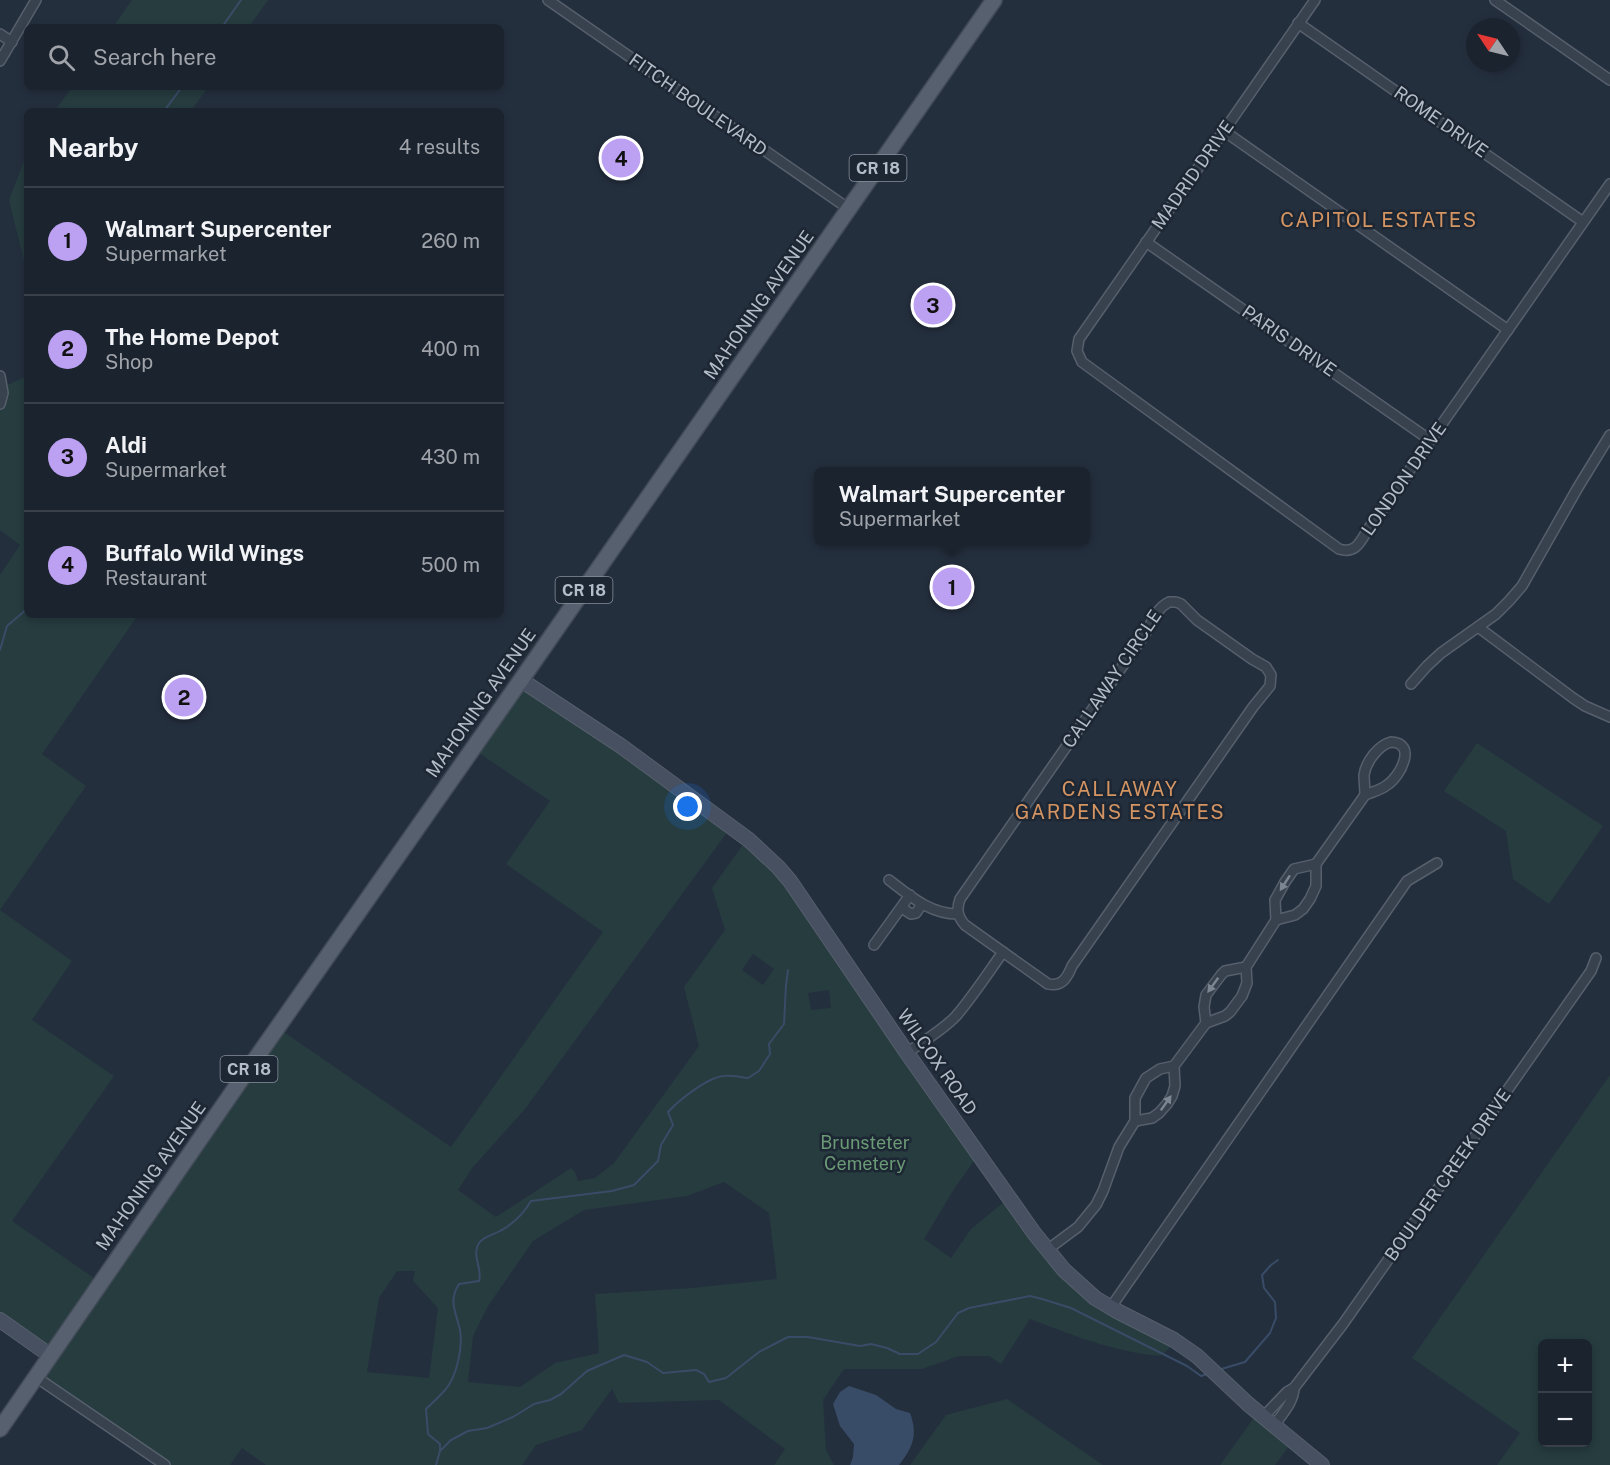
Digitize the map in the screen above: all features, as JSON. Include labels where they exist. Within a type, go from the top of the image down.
[{"type":"main road","name":"MAHONING AVENUE","points":[[0,1429],[994,0]]},
{"type":"street","points":[[0,61],[36,0]]},
{"type":"street","name":"FITCH BOULEVARD","points":[[548,0],[849,209]]},
{"type":"street","name":"MADRID DRIVE","points":[[1077,351],[1079,339],[1315,0]]},
{"type":"street","points":[[1495,0],[1610,80]]},
{"type":"street","name":"ROME DRIVE","points":[[1298,23],[1583,222]]},
{"type":"street","points":[[0,34],[12,42]]},
{"type":"street","points":[[1224,131],[1508,330]]},
{"type":"street","name":"LONDON DRIVE","points":[[1077,351],[1082,362],[1339,549],[1344,551],[1353,549],[1358,546],[1610,184]]},
{"type":"street","name":"PARIS DRIVE","points":[[1146,242],[1430,440]]},
{"type":"street","points":[[0,376],[3,393],[0,404]]},
{"type":"street","points":[[1411,684],[1441,654],[1496,614],[1521,586],[1610,435]]},
{"type":"street","name":"CALLAWAY CIRCLE","points":[[1169,602],[1181,604],[1197,620],[1266,668],[1271,675],[1269,686],[1060,984],[1048,984],[966,925],[958,914],[960,899],[1140,640],[1161,606],[1169,602]]},
{"type":"street","points":[[1478,627],[1573,698],[1610,717]]},
{"type":"street","name":"WILCOX ROAD","points":[[521,680],[621,746],[764,853],[790,881],[907,1053],[1047,1250],[1064,1270],[1095,1298],[1174,1340],[1197,1356],[1322,1465]]},
{"type":"street","points":[[1276,920],[1295,915],[1303,909],[1316,886],[1316,864],[1365,795],[1386,787],[1399,772],[1405,758],[1400,744],[1386,743],[1369,763],[1364,776],[1365,795]]},
{"type":"street","points":[[1111,1307],[1407,881],[1437,863]]},
{"type":"street","points":[[1135,1121],[1152,1118],[1167,1104],[1175,1086],[1174,1066],[1206,1023],[1225,1016],[1242,996],[1247,983],[1246,967],[1276,920],[1275,900],[1285,882],[1294,869],[1316,864]]},
{"type":"street","points":[[889,880],[931,909],[947,914],[958,914]]},
{"type":"street","points":[[873,945],[910,896]]},
{"type":"street","points":[[902,908],[911,914],[916,913],[922,904]]},
{"type":"street","points":[[907,1053],[956,1016],[1003,952]]},
{"type":"street","name":"BOULDER CREEK DRIVE","points":[[1269,1421],[1287,1392],[1294,1388],[1350,1314],[1591,970],[1596,958]]},
{"type":"street","points":[[1206,1023],[1204,1000],[1216,981],[1225,971],[1246,967]]},
{"type":"street","points":[[1047,1250],[1078,1227],[1096,1205],[1119,1147],[1135,1121],[1134,1098],[1146,1077],[1160,1069],[1174,1066]]},
{"type":"street","points":[[0,1320],[51,1356]]},
{"type":"street","points":[[36,1377],[165,1465]]},
{"type":"street","name":"BOULDER CREEK DRIVE","points":[[1269,1421],[1288,1404],[1294,1394],[1294,1388]]},
{"type":"green space","points":[[132,0],[268,0],[251,24],[115,24]]},
{"type":"green space","points":[[70,90],[206,90],[193,108],[57,108]]},
{"type":"green space","points":[[24,161],[24,261],[9,200]]},
{"type":"green space","points":[[24,377],[24,618],[136,618],[42,754],[86,786],[0,910],[0,575],[20,545],[0,530],[0,404],[3,387]]},
{"type":"green space","name":"Brunsteter Cemetery","points":[[521,680],[731,827],[525,1109],[473,1167],[458,1190],[496,1217],[571,1168],[578,1181],[595,1178],[614,1163],[699,1046],[684,987],[725,930],[712,888],[747,839],[764,853],[979,1154],[954,1189],[924,1239],[951,1258],[971,1229],[1010,1197],[1064,1270],[1177,1342],[1160,1356],[1143,1354],[1094,1342],[1030,1319],[1001,1364],[989,1356],[959,1356],[922,1369],[844,1369],[823,1400],[826,1450],[834,1465],[774,1465],[785,1449],[719,1400],[619,1403],[612,1389],[582,1430],[536,1445],[522,1465],[266,1465],[242,1448],[230,1465],[165,1465],[36,1377],[51,1356],[0,1320],[0,910],[72,961],[32,1020],[114,1076],[12,1221],[101,1283],[278,1028],[451,1147],[603,932],[506,864],[550,801],[473,749]],"holes":[[[753,954],[774,969],[763,985],[742,970]],[[829,990],[831,1008],[811,1010],[808,993]],[[724,1182],[769,1213],[777,1279],[692,1288],[595,1294],[599,1353],[555,1363],[520,1387],[468,1382],[473,1336],[488,1306],[533,1241],[584,1210],[687,1196]],[[397,1271],[415,1271],[413,1281],[438,1308],[429,1378],[367,1372],[379,1298]]]},
{"type":"green space","points":[[1477,743],[1603,826],[1549,904],[1513,879],[1506,831],[1444,791]]},
{"type":"green space","points":[[1610,1075],[1610,1465],[1497,1465],[1520,1433],[1412,1358]]},
{"type":"green space","points":[[1007,1399],[1103,1465],[910,1465],[946,1415]]},
{"type":"green space","points":[[1258,1412],[1292,1442],[1275,1465],[1220,1465]]},
{"type":"water","points":[[849,1386],[876,1395],[896,1409],[910,1413],[914,1428],[913,1440],[899,1465],[850,1465],[854,1444],[840,1426],[833,1404],[840,1392]]},
{"type":"waterway","points":[[224,24],[241,0]]},
{"type":"waterway","points":[[166,108],[180,90]]},
{"type":"waterway","points":[[0,650],[7,626],[24,612]]},
{"type":"waterway","points":[[440,1451],[440,1444],[428,1434],[426,1409],[446,1389],[456,1369],[461,1337],[453,1301],[459,1284],[479,1281],[480,1272],[476,1252],[479,1243],[514,1222],[531,1201],[612,1191],[634,1185],[658,1161],[661,1145],[673,1125],[668,1112],[673,1107],[694,1090],[717,1077],[748,1078],[759,1071],[770,1054],[769,1044],[784,1024],[788,970]]},
{"type":"waterway","points":[[1218,1370],[1245,1362],[1270,1333],[1276,1318],[1275,1302],[1264,1288],[1262,1275],[1278,1260]]},
{"type":"waterway","points":[[436,1465],[440,1451],[451,1440],[468,1431],[487,1428],[513,1417],[534,1404],[550,1400],[561,1394],[587,1371],[624,1355],[647,1362],[663,1373],[696,1370],[704,1374],[709,1382],[726,1378],[759,1352],[788,1337],[808,1337],[860,1346],[871,1344],[900,1354],[918,1354],[936,1342],[958,1313],[969,1308],[1030,1296],[1071,1308],[1187,1366],[1201,1376],[1207,1374]]},
{"type":"place","name":"Buffalo Wild Wings","points":[[621,158]]},
{"type":"place","name":"Aldi","points":[[933,305]]},
{"type":"place","name":"Walmart Supercenter","points":[[952,587]]},
{"type":"place","name":"The Home Depot","points":[[184,697]]},
{"type":"district","name":"CAPITOL ESTATES","points":[[1379,220]]},
{"type":"district","name":"CALLAWAY GARDENS ESTATES","points":[[1120,800]]}]
